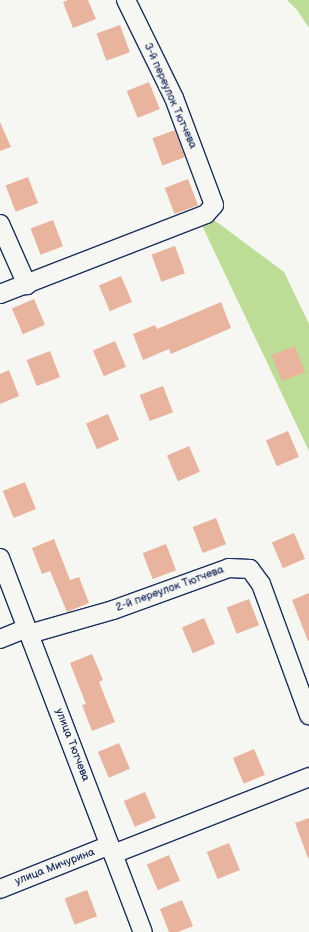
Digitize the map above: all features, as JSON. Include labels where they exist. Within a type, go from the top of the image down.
[{"type":"street","name":"3-й переулок Тютчева","points":[[27,285],[206,214],[214,206],[211,194],[174,98],[126,0]]},
{"type":"street","points":[[0,224],[27,285],[0,294]]},
{"type":"street","name":"улица Тютчева","points":[[0,558],[143,932]]},
{"type":"street","name":"2-й переулок Тютчева","points":[[28,631],[112,610],[229,568],[250,569],[261,584],[309,715]]},
{"type":"street","points":[[0,639],[28,631]]},
{"type":"street","name":"улица Мичурина","points":[[0,889],[112,850],[309,777]]},
{"type":"green space","points":[[287,0],[309,0],[309,28],[297,10]]},
{"type":"green space","points":[[206,214],[284,272],[309,324],[309,451],[198,217]]},
{"type":"building","points":[[68,0],[88,0],[96,19],[73,28],[63,2]]},
{"type":"building","points":[[120,25],[130,52],[106,61],[97,34]]},
{"type":"building","points":[[149,82],[160,109],[138,118],[127,91]]},
{"type":"building","points":[[0,122],[11,147],[0,151]]},
{"type":"building","points":[[175,130],[185,157],[162,165],[152,138]]},
{"type":"building","points":[[28,177],[38,203],[16,212],[6,186]]},
{"type":"building","points":[[188,179],[198,205],[175,214],[165,188]]},
{"type":"building","points":[[53,220],[63,246],[41,255],[31,229]]},
{"type":"building","points":[[175,246],[185,273],[161,282],[152,255]]},
{"type":"building","points":[[121,276],[132,302],[110,311],[99,285]]},
{"type":"building","points":[[34,299],[45,325],[23,334],[12,308]]},
{"type":"building","points":[[221,302],[231,328],[171,354],[169,349],[143,360],[133,334],[155,325],[157,329]]},
{"type":"building","points":[[115,341],[126,367],[104,376],[93,350]]},
{"type":"building","points":[[295,346],[305,372],[282,381],[272,355]]},
{"type":"building","points":[[50,351],[60,377],[37,386],[27,360]]},
{"type":"building","points":[[9,370],[19,396],[0,404],[0,374]]},
{"type":"building","points":[[163,386],[173,412],[150,421],[140,395]]},
{"type":"building","points":[[108,414],[119,440],[97,449],[86,423]]},
{"type":"building","points":[[288,431],[299,457],[277,466],[266,440]]},
{"type":"building","points":[[189,446],[200,472],[178,481],[167,455]]},
{"type":"building","points":[[25,482],[36,509],[14,518],[3,491]]},
{"type":"building","points":[[216,518],[226,544],[203,553],[193,527]]},
{"type":"building","points":[[294,533],[305,559],[283,568],[272,542]]},
{"type":"building","points":[[54,539],[70,580],[79,577],[89,603],[67,612],[50,571],[42,574],[32,548]]},
{"type":"building","points":[[166,544],[176,570],[153,579],[143,553]]},
{"type":"building","points":[[309,593],[309,641],[308,641],[292,600]]},
{"type":"building","points":[[249,599],[259,625],[237,634],[227,608]]},
{"type":"building","points":[[204,618],[215,644],[193,653],[182,627]]},
{"type":"building","points":[[92,654],[103,680],[99,682],[115,722],[92,731],[82,705],[86,704],[70,663]]},
{"type":"building","points":[[119,743],[130,769],[109,778],[98,752]]},
{"type":"building","points":[[254,749],[265,775],[244,784],[233,758]]},
{"type":"building","points":[[145,792],[156,818],[135,827],[124,801]]},
{"type":"building","points":[[309,818],[309,858],[308,858],[295,823]]},
{"type":"building","points":[[229,843],[240,870],[218,879],[207,852]]},
{"type":"building","points":[[169,855],[180,881],[158,890],[147,864]]},
{"type":"building","points":[[87,890],[97,916],[75,925],[65,899]]},
{"type":"building","points":[[182,900],[193,926],[178,932],[169,932],[160,909]]}]
